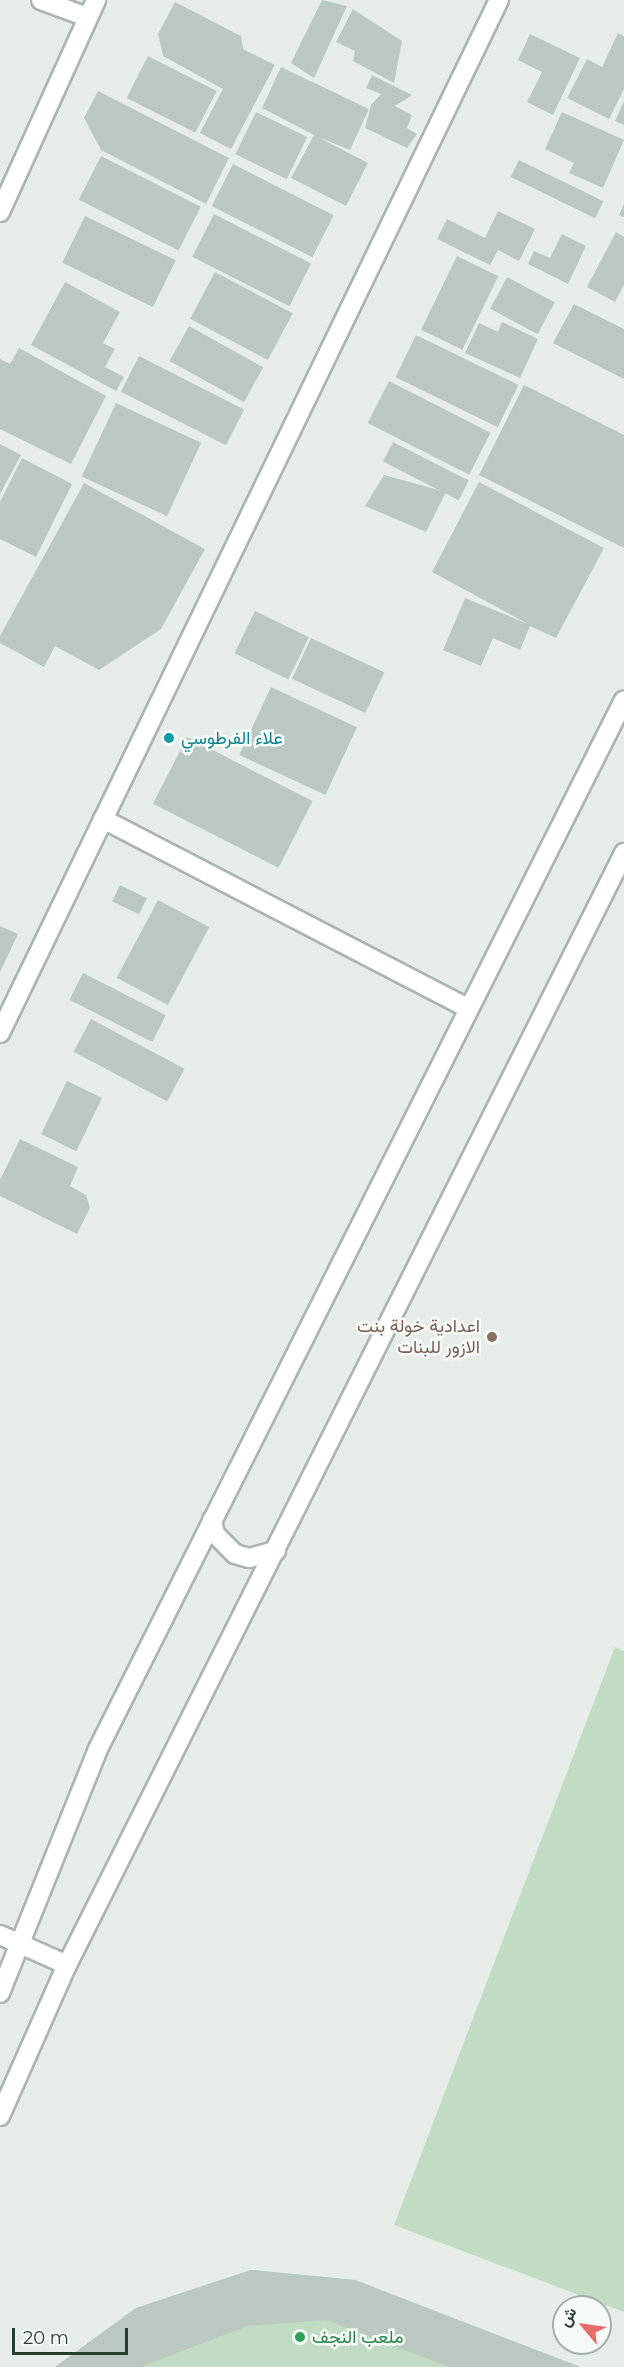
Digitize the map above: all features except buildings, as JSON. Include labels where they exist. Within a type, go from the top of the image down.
[{"type":"street","points":[[41,0],[87,17]]},
{"type":"street","points":[[0,212],[96,0]]},
{"type":"street","points":[[0,1033],[499,0]]},
{"type":"street","points":[[0,1993],[98,1749],[467,1008],[624,700]]},
{"type":"street","points":[[103,819],[467,1008]]},
{"type":"street","points":[[0,2116],[67,1965],[619,872],[624,853]]},
{"type":"street","points":[[212,1520],[215,1534],[235,1554],[249,1558],[276,1551]]},
{"type":"street","points":[[0,1935],[67,1965]]},
{"type":"green space","points":[[615,1647],[624,1651],[624,2312],[612,2307],[612,2295],[579,2295],[394,2225]]},
{"type":"green space","name":"ملعب النجف","points":[[251,2270],[355,2280],[581,2367],[55,2367],[136,2308]]},
{"type":"place","name":"علاء الفرطوسي","points":[[169,738]]},
{"type":"place","name":"اعدادية خولة بنت الازور للبنات","points":[[492,1337]]},
{"type":"place","name":"ملعب النجف","points":[[300,2337]]}]
